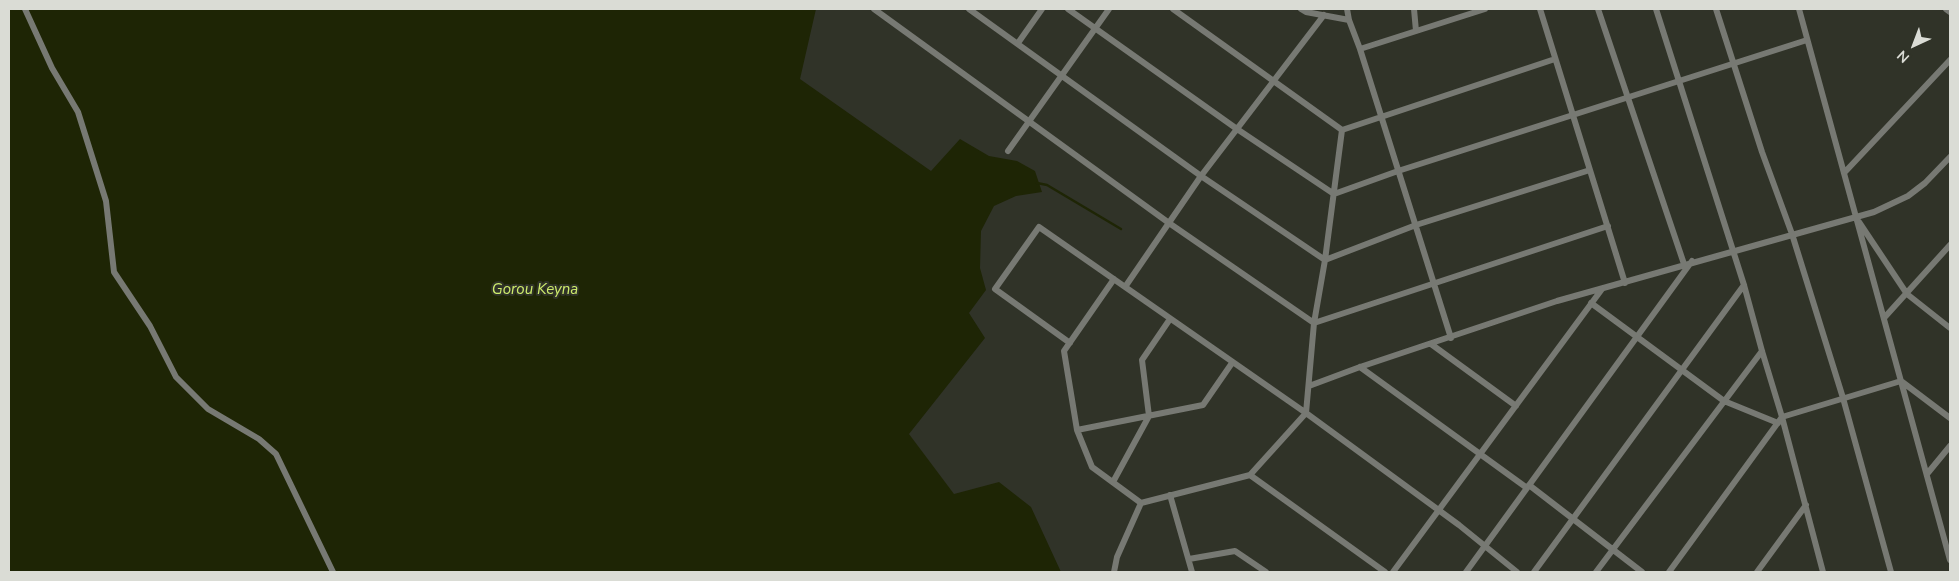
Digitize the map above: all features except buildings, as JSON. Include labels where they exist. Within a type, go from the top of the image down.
[{"type":"street","points":[[25,9],[52,68],[78,112],[106,201],[114,272],[150,326],[176,376],[208,409],[259,439],[276,454],[333,572]]},
{"type":"street","points":[[874,9],[1169,223],[1314,323]]},
{"type":"street","points":[[969,9],[1201,176],[1325,260]]},
{"type":"street","points":[[1018,43],[1042,9]]},
{"type":"street","points":[[1068,9],[1237,129],[1334,194]]},
{"type":"street","points":[[1008,151],[1109,9]]},
{"type":"street","points":[[1173,9],[1342,130]]},
{"type":"street","points":[[1301,9],[1306,12],[1349,20]]},
{"type":"street","points":[[1347,9],[1451,338]]},
{"type":"street","points":[[1414,9],[1416,31]]},
{"type":"street","points":[[1360,49],[1484,9]]},
{"type":"street","points":[[1540,9],[1625,282]]},
{"type":"street","points":[[1598,9],[1684,264]]},
{"type":"street","points":[[1656,9],[1734,251],[1823,572]]},
{"type":"street","points":[[1716,9],[1732,63],[1792,234],[1843,398],[1891,572]]},
{"type":"street","points":[[1799,9],[1950,560]]},
{"type":"street","points":[[1946,9],[1950,12]]},
{"type":"street","points":[[1125,287],[1201,176],[1324,15]]},
{"type":"street","points":[[1334,194],[1398,170],[1807,40]]},
{"type":"street","points":[[1342,130],[1555,59]]},
{"type":"street","points":[[1844,173],[1950,60]]},
{"type":"street","points":[[1114,279],[1064,351],[1078,430],[1092,467],[1141,502],[1250,475],[1306,413],[1314,323],[1325,260],[1342,130]]},
{"type":"street","points":[[1309,386],[1557,301],[1890,206],[1908,196],[1925,183],[1950,157]]},
{"type":"street","points":[[1325,260],[1416,225],[1590,170]]},
{"type":"street","points":[[1856,217],[1907,294],[1950,328]]},
{"type":"street","points":[[1314,323],[1608,226]]},
{"type":"street","points":[[1070,343],[995,289],[1040,227],[1306,413],[1438,510],[1518,572]]},
{"type":"street","points":[[1884,318],[1950,245]]},
{"type":"street","points":[[1466,572],[1692,262]]},
{"type":"street","points":[[1534,572],[1744,285]]},
{"type":"street","points":[[1392,572],[1602,289]]},
{"type":"street","points":[[1591,303],[1724,401],[1780,420]]},
{"type":"street","points":[[1113,482],[1150,416],[1142,360],[1170,319]]},
{"type":"street","points":[[1431,344],[1516,406]]},
{"type":"street","points":[[1596,572],[1762,351]]},
{"type":"street","points":[[1078,430],[1203,406],[1232,363]]},
{"type":"street","points":[[1360,367],[1480,454],[1573,518],[1642,572]]},
{"type":"street","points":[[1669,572],[1780,420],[1843,398],[1901,381]]},
{"type":"street","points":[[1901,381],[1950,418]]},
{"type":"street","points":[[1927,474],[1950,446]]},
{"type":"street","points":[[1250,475],[1385,572]]},
{"type":"street","points":[[1170,495],[1192,572]]},
{"type":"street","points":[[1114,572],[1117,557],[1141,502]]},
{"type":"street","points":[[1757,572],[1806,506]]},
{"type":"street","points":[[1945,543],[1950,536]]},
{"type":"street","points":[[1189,559],[1234,551],[1266,572]]},
{"type":"water","name":"Gorou Keyna","points":[[9,9],[816,9],[800,79],[931,171],[960,139],[989,156],[1017,161],[1035,171],[1042,192],[1016,196],[994,206],[981,231],[980,268],[986,290],[969,313],[985,338],[909,434],[954,494],[999,482],[1031,507],[1061,572],[9,572]]},
{"type":"waterway","points":[[1037,183],[1047,185],[1121,229]]}]
